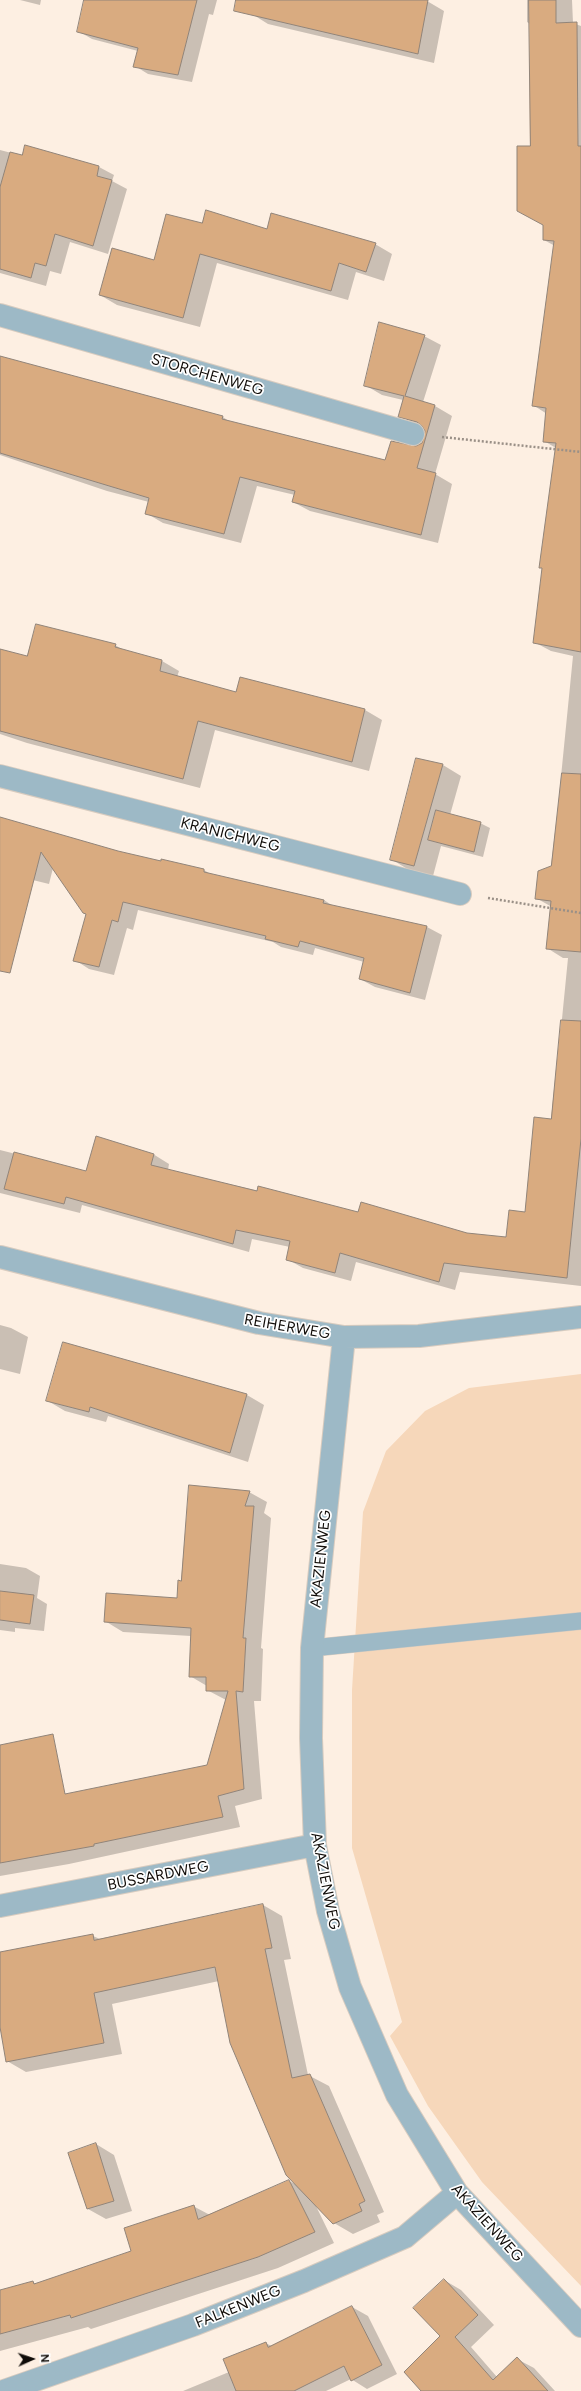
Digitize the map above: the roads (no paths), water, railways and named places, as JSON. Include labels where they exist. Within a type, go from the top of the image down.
[{"type":"street","name":"STORCHENWEG","points":[[0,315],[413,434]]},
{"type":"street","name":"KRANICHWEG","points":[[0,776],[460,894]]},
{"type":"street","name":"REIHERWEG","points":[[0,1256],[259,1323],[344,1337],[419,1336],[581,1317]]},
{"type":"street","name":"AKAZIENWEG","points":[[344,1337],[312,1648],[311,1738],[315,1845],[328,1911],[350,1987],[396,2095],[456,2193],[581,2326]]},
{"type":"street","name":"BUSSARDWEG","points":[[0,1906],[315,1845]]},
{"type":"street","name":"FALKENWEG","points":[[4,2391],[193,2325],[369,2253],[405,2237],[456,2193]]},
{"type":"lane","points":[[312,1648],[581,1621]]}]
